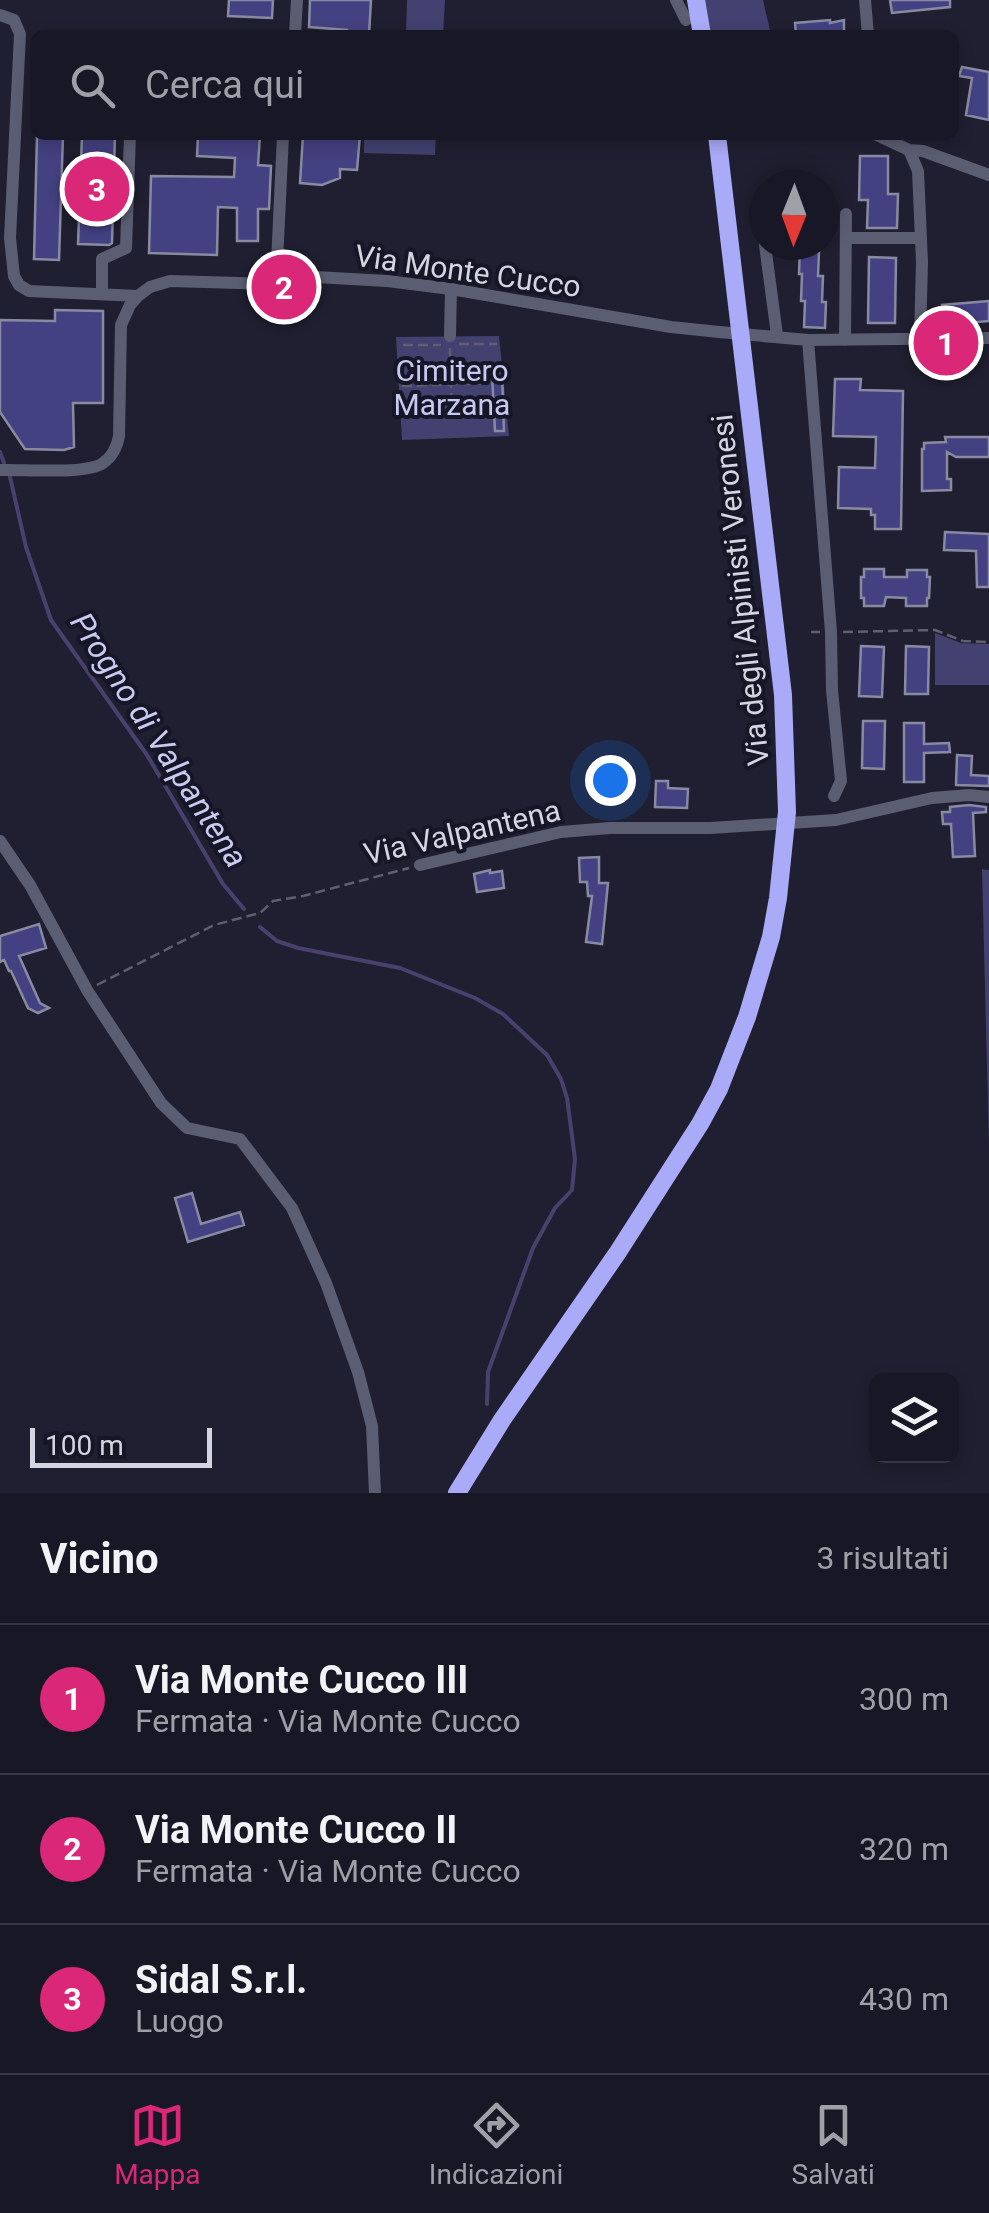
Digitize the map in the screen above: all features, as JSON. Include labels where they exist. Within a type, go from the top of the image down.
[{"type":"highway","points":[[696,0],[701,30]]},
{"type":"highway","name":"Via degli Alpinisti Veronesi","points":[[457,1493],[492,1434],[676,1165],[719,1089],[747,1018],[778,898],[787,812],[784,695],[718,140]]},
{"type":"street","points":[[295,30],[296,0]]},
{"type":"street","points":[[676,0],[686,20]]},
{"type":"street","points":[[865,0],[868,30]]},
{"type":"street","points":[[0,15],[14,20],[20,34],[7,142],[5,238],[18,285],[29,290],[138,296]]},
{"type":"street","points":[[102,293],[102,259],[126,248],[130,140]]},
{"type":"street","points":[[276,284],[283,140]]},
{"type":"street","points":[[888,140],[989,175]]},
{"type":"street","points":[[909,150],[918,171],[920,338]]},
{"type":"street","points":[[845,340],[846,214]]},
{"type":"street","points":[[846,238],[921,238]]},
{"type":"street","points":[[766,260],[776,336]]},
{"type":"street","name":"Via Monte Cucco","points":[[138,296],[150,287],[170,281],[276,284],[298,276],[451,289],[671,327],[808,340],[989,338]]},
{"type":"street","points":[[450,336],[451,289]]},
{"type":"street","points":[[0,470],[76,470],[97,466],[110,456],[119,436],[121,325],[138,296]]},
{"type":"street","points":[[808,340],[841,781],[834,796]]},
{"type":"street","name":"Via Valpantena","points":[[420,865],[562,832],[836,820],[932,798],[989,797]]},
{"type":"street","points":[[0,841],[30,885],[86,990],[161,1103],[187,1128],[240,1139],[292,1208],[326,1283],[358,1372],[372,1426],[375,1493]]},
{"type":"path","points":[[450,336],[452,422]]},
{"type":"path","points":[[402,386],[492,383]]},
{"type":"path","points":[[811,632],[935,630],[964,641],[989,642]]},
{"type":"path","name":"Via Valpantena","points":[[86,990],[214,924],[260,913],[273,901],[420,865]]},
{"type":"green space","points":[[407,0],[445,0],[443,30],[406,30]]},
{"type":"green space","points":[[704,0],[763,0],[770,30],[710,30]]},
{"type":"green space","points":[[364,140],[436,140],[435,155],[364,153]]},
{"type":"green space","name":"Cimitero Marzana","points":[[499,336],[509,436],[402,440],[396,337]]},
{"type":"green space","points":[[935,633],[961,643],[989,644],[989,685],[935,685]]},
{"type":"green space","points":[[982,869],[989,870],[989,1146]]},
{"type":"building","points":[[229,0],[273,0],[272,18],[228,16]]},
{"type":"building","points":[[310,0],[371,0],[369,30],[309,27]]},
{"type":"building","points":[[890,0],[950,0],[950,7],[892,13]]},
{"type":"building","points":[[844,20],[844,30],[796,30],[795,23]]},
{"type":"building","points":[[962,67],[989,72],[989,120],[966,115],[972,78],[959,76]]},
{"type":"building","points":[[37,140],[63,140],[59,260],[34,259]]},
{"type":"building","points":[[82,140],[115,140],[112,243],[78,244]]},
{"type":"building","points":[[198,140],[260,140],[258,165],[271,166],[269,209],[258,209],[258,241],[237,241],[237,208],[218,207],[217,255],[149,253],[151,176],[234,177],[235,158],[197,156]]},
{"type":"building","points":[[303,140],[360,140],[357,170],[340,169],[340,178],[322,185],[300,183]]},
{"type":"building","points":[[860,156],[888,156],[888,194],[898,194],[897,228],[867,228],[868,200],[859,200]]},
{"type":"building","points":[[869,257],[896,258],[895,323],[868,323]]},
{"type":"building","points":[[799,260],[819,260],[818,276],[823,276],[822,302],[826,302],[825,328],[804,327],[805,301],[801,301]]},
{"type":"building","points":[[989,301],[989,321],[944,325],[942,305]]},
{"type":"building","points":[[55,310],[103,311],[103,403],[73,403],[74,447],[25,449],[0,412],[0,320],[55,321]]},
{"type":"building","points":[[492,374],[502,374],[504,431],[495,431]]},
{"type":"building","points":[[835,379],[861,379],[860,390],[903,391],[901,529],[875,529],[871,509],[838,508],[839,467],[875,468],[876,437],[833,436]]},
{"type":"building","points":[[945,437],[989,437],[989,457],[956,457],[947,452],[951,490],[922,491],[924,443],[946,442]]},
{"type":"building","points":[[945,532],[989,534],[989,587],[977,587],[976,551],[944,550]]},
{"type":"building","points":[[864,569],[884,569],[884,577],[907,577],[907,570],[927,570],[927,606],[906,606],[906,598],[886,597],[884,606],[864,606]]},
{"type":"building","points":[[861,646],[884,647],[882,697],[859,696]]},
{"type":"building","points":[[906,646],[929,647],[928,694],[905,694]]},
{"type":"building","points":[[863,721],[885,721],[884,769],[862,768]]},
{"type":"building","points":[[904,723],[924,723],[924,744],[949,743],[950,752],[924,753],[924,782],[904,782]]},
{"type":"building","points":[[957,755],[972,756],[971,775],[989,776],[989,786],[956,785]]},
{"type":"building","points":[[656,781],[668,781],[668,788],[688,789],[687,808],[655,807]]},
{"type":"building","points":[[969,805],[986,807],[986,812],[973,813],[975,856],[953,857],[951,824],[943,824],[942,812]]},
{"type":"building","points":[[599,857],[599,883],[608,883],[602,944],[586,942],[592,896],[588,896],[587,882],[580,882],[579,858]]},
{"type":"building","points":[[502,871],[504,888],[477,892],[474,874]]},
{"type":"building","points":[[39,924],[46,948],[19,956],[40,1003],[49,1008],[38,1013],[28,1008],[11,971],[4,960],[0,962],[0,936]]},
{"type":"building","points":[[192,1193],[201,1224],[240,1212],[244,1225],[188,1242],[175,1198]]},
{"type":"waterway","name":"Progno di Valpantena","points":[[0,452],[4,463]]},
{"type":"waterway","name":"Progno di Valpantena","points":[[10,477],[26,547],[51,620],[147,755],[223,884],[244,909]]},
{"type":"waterway","name":"Progno di Valpantena","points":[[260,927],[277,941],[298,948],[400,968],[475,998],[503,1014],[547,1055],[561,1079],[575,1159],[572,1190],[555,1208],[533,1248],[488,1372],[487,1404]]},
{"type":"place","name":"Sidal S.r.l.","points":[[97,189]]},
{"type":"place","name":"Via Monte Cucco II","points":[[284,287]]},
{"type":"place","name":"Via Monte Cucco III","points":[[946,343]]}]
